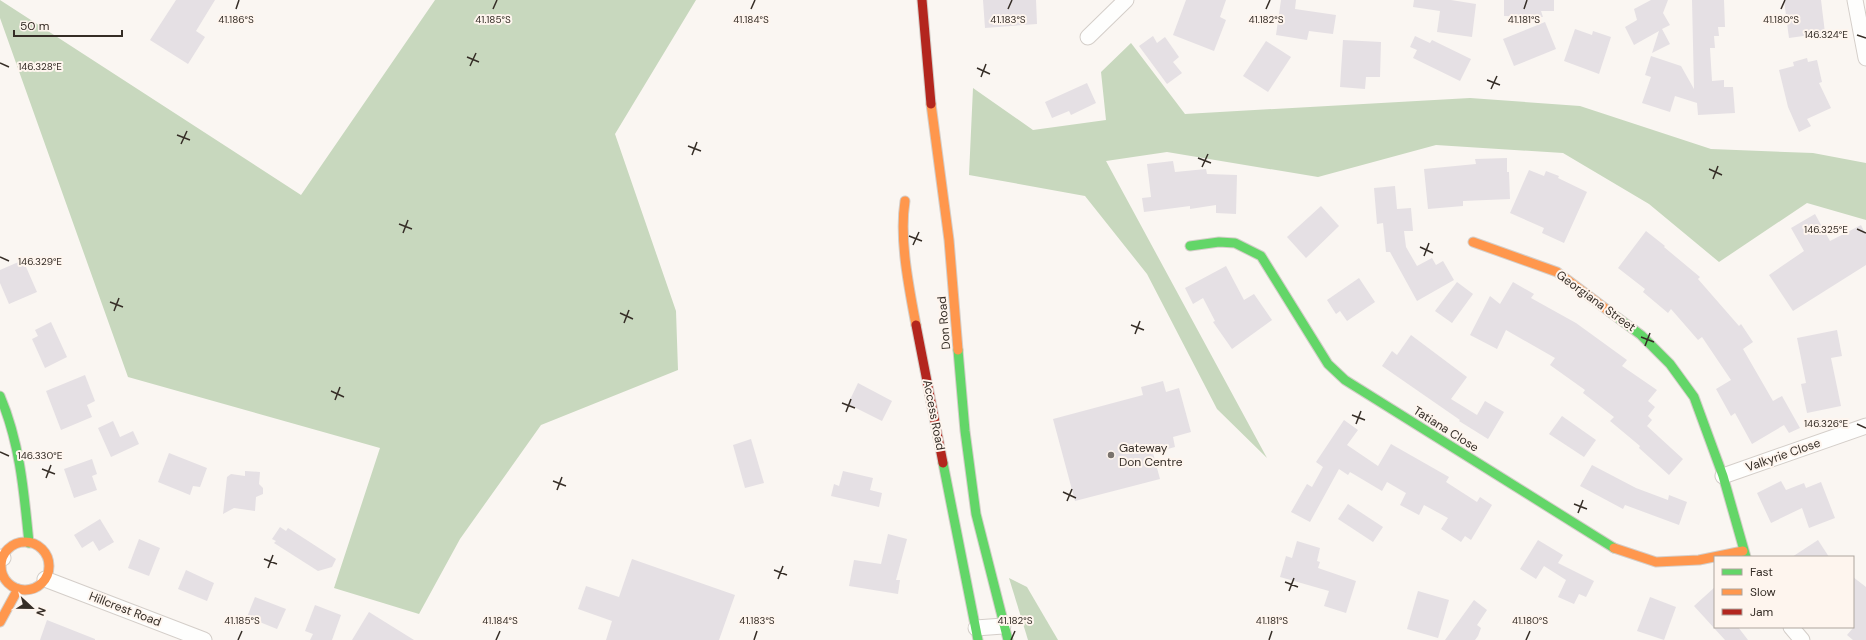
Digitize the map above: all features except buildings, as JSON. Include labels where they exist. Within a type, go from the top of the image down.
[{"type":"street","name":"Don Road","points":[[922,0],[932,103],[949,240],[965,431],[976,514],[1006,633]]},
{"type":"street","points":[[1088,37],[1126,0]]},
{"type":"street","points":[[1855,0],[1866,58]]},
{"type":"street","name":"Access Road","points":[[905,201],[903,214],[908,285],[977,634],[1006,633]]},
{"type":"street","name":"Tatiana Close","points":[[1190,246],[1229,240],[1248,246],[1261,256],[1328,364],[1345,380],[1618,551],[1656,562],[1714,558]]},
{"type":"street","name":"Georgiana Street","points":[[1473,242],[1557,272],[1641,335],[1670,364],[1694,398],[1723,476],[1745,554]]},
{"type":"street","points":[[0,396],[9,415],[22,465],[28,543]]},
{"type":"street","name":"Valkyrie Close","points":[[1723,476],[1866,426]]},
{"type":"street","points":[[28,543],[37,545],[47,558],[49,566],[45,579],[39,586],[32,589],[18,589],[5,580],[2,572],[1,558],[9,548],[17,544],[28,543]]},
{"type":"street","name":"Tatiana Close","points":[[1730,556],[1745,554]]},
{"type":"street","name":"Hillcrest Road","points":[[45,579],[204,640]]},
{"type":"street","points":[[0,622],[18,589]]},
{"type":"street","points":[[1792,628],[1802,640]]},
{"type":"green space","points":[[0,0],[301,195],[435,0],[696,0],[615,134],[676,311],[678,370],[541,425],[460,539],[419,614],[334,588],[380,448],[128,377],[0,18]]},
{"type":"green space","points":[[1131,43],[1185,114],[1470,98],[1580,106],[1711,149],[1813,153],[1866,163],[1866,220],[1807,203],[1719,262],[1649,204],[1563,153],[1436,145],[1318,177],[1167,152],[1106,161],[1267,458],[1217,409],[1147,274],[1085,196],[969,175],[973,88],[1033,130],[1106,120],[1101,72]]},
{"type":"green space","points":[[1009,578],[1027,587],[1058,640],[1028,640]]},
{"type":"traffic: fast","points":[[1190,246],[1219,242],[1235,243],[1261,256],[1328,364],[1345,380],[1614,548]]},
{"type":"traffic: fast","points":[[1610,312],[1641,335],[1670,364],[1694,397],[1723,476],[1746,556]]},
{"type":"traffic: fast","points":[[958,350],[965,431],[976,514],[1008,640]]},
{"type":"traffic: fast","points":[[0,396],[7,414],[17,450],[23,486],[29,543]]},
{"type":"traffic: fast","points":[[943,463],[978,640]]},
{"type":"traffic: slow","points":[[931,104],[949,240],[958,350]]},
{"type":"traffic: slow","points":[[905,201],[903,216],[904,247],[916,325]]},
{"type":"traffic: slow","points":[[1473,242],[1557,272],[1610,312]]},
{"type":"traffic: slow","points":[[25,542],[34,544],[42,549],[47,557],[49,566],[47,575],[42,583],[34,588],[25,590],[16,588],[8,583],[3,575],[1,566],[3,557],[8,549],[16,544],[25,542]]},
{"type":"traffic: slow","points":[[1614,548],[1656,562],[1699,560],[1714,557]]},
{"type":"traffic: slow","points":[[1719,556],[1743,551]]},
{"type":"traffic: slow","points":[[0,622],[18,589]]},
{"type":"traffic: jam","points":[[922,0],[931,104]]},
{"type":"traffic: jam","points":[[916,325],[943,463]]},
{"type":"place","name":"Gateway Don Centre","points":[[1111,455]]}]
